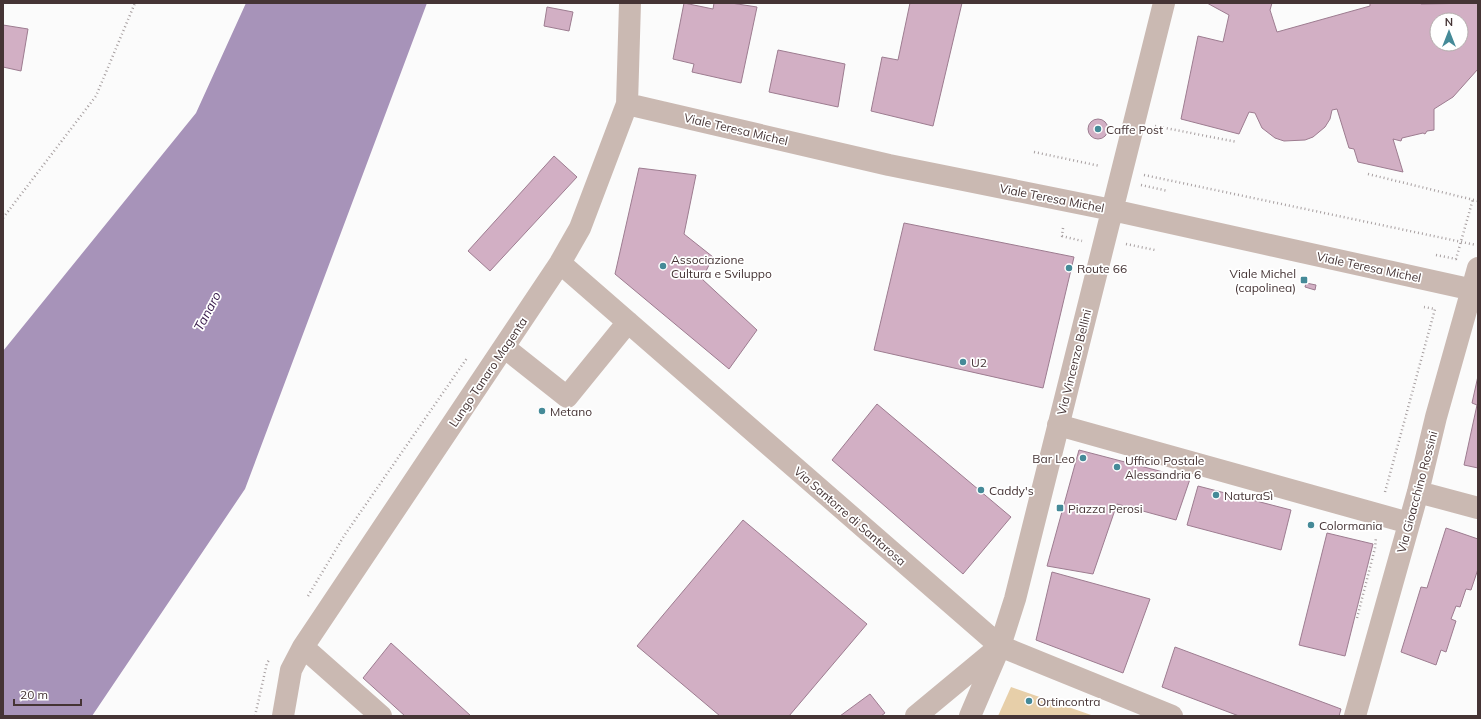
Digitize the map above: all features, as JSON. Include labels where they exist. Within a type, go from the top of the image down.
[{"type":"street","name":"Lungo Tanaro Magenta","points":[[283,716],[291,670],[303,647],[560,263],[580,228],[627,104],[630,3]]},
{"type":"street","name":"Via Vincenzo Bellini","points":[[970,716],[1000,646],[1015,599],[1164,3]]},
{"type":"street","name":"Viale Teresa Michel","points":[[627,104],[888,165],[1112,210],[1475,290]]},
{"type":"street","name":"Via Santorre di Santarosa","points":[[560,263],[1000,646],[1172,716]]},
{"type":"street","name":"Via Gioacchino Rossini","points":[[1355,716],[1475,290],[1478,268]]},
{"type":"street","points":[[504,347],[567,397],[628,322]]},
{"type":"street","points":[[1058,425],[1409,523]]},
{"type":"street","points":[[1418,492],[1478,508]]},
{"type":"street","points":[[916,716],[1000,646]]},
{"type":"street","points":[[303,647],[381,716]]},
{"type":"path","points":[[3,218],[96,96],[134,3]]},
{"type":"path","points":[[1135,121],[1237,142]]},
{"type":"path","points":[[1034,152],[1478,245]]},
{"type":"path","points":[[1368,174],[1478,201]]},
{"type":"path","points":[[1436,255],[1456,259],[1473,199]]},
{"type":"path","points":[[1385,492],[1435,310],[1424,307]]},
{"type":"shaded area","name":"Ortincontra","points":[[1011,687],[1094,716],[998,716]]},
{"type":"water","name":"Tanaro","points":[[246,3],[427,3],[245,489],[92,716],[3,716],[3,351],[196,113]]},
{"type":"building","points":[[684,3],[713,9],[714,3],[731,3],[757,7],[741,83],[692,72],[694,64],[673,59]]},
{"type":"building","points":[[910,3],[962,3],[933,126],[871,111],[882,57],[898,60]]},
{"type":"building","points":[[1207,3],[1272,3],[1270,10],[1277,32],[1370,6],[1370,3],[1478,3],[1478,69],[1453,97],[1434,109],[1434,130],[1427,131],[1425,134],[1423,133],[1402,138],[1401,141],[1393,139],[1403,172],[1358,162],[1354,149],[1349,148],[1337,109],[1332,110],[1330,119],[1325,127],[1313,137],[1305,140],[1284,141],[1275,138],[1262,128],[1255,113],[1249,112],[1239,134],[1181,119],[1198,36],[1223,42],[1229,15]]},
{"type":"building","points":[[547,7],[573,12],[569,31],[544,26]]},
{"type":"building","points":[[3,25],[28,29],[21,71],[3,67]]},
{"type":"building","points":[[778,50],[845,64],[838,107],[769,92]]},
{"type":"building","name":"Caffe Post","points":[[1098,119],[1105,122],[1108,129],[1105,136],[1098,139],[1091,136],[1088,129],[1091,122]]},
{"type":"building","points":[[554,156],[577,177],[490,271],[468,251]]},
{"type":"building","name":"Associazione Cultura e Sviluppo","points":[[639,168],[696,175],[684,234],[713,257],[702,279],[757,330],[729,369],[615,274]]},
{"type":"building","points":[[904,223],[1074,257],[1043,388],[874,350]]},
{"type":"building","points":[[1306,283],[1316,285],[1315,290],[1305,287]]},
{"type":"building","points":[[1478,376],[1478,468],[1464,465],[1477,405],[1472,403]]},
{"type":"building","points":[[877,404],[1011,517],[963,574],[832,460]]},
{"type":"building","points":[[1079,450],[1190,479],[1176,520],[1117,504],[1093,574],[1047,566]]},
{"type":"building","points":[[1198,486],[1291,510],[1281,550],[1187,525]]},
{"type":"building","points":[[743,520],[867,624],[789,716],[720,716],[637,646]]},
{"type":"building","points":[[1446,528],[1478,539],[1478,569],[1471,590],[1466,589],[1460,607],[1456,606],[1451,619],[1456,621],[1446,652],[1441,650],[1436,665],[1401,652],[1421,587],[1427,588]]},
{"type":"building","points":[[1327,533],[1373,544],[1345,656],[1299,645]]},
{"type":"building","points":[[1052,572],[1150,599],[1123,673],[1036,640]]},
{"type":"building","points":[[391,643],[471,716],[405,716],[363,678]]},
{"type":"building","points":[[1175,647],[1341,709],[1339,716],[1239,716],[1162,687]]},
{"type":"building","points":[[870,694],[885,713],[881,716],[840,716]]},
{"type":"place","name":"Caffe Post","points":[[1098,129]]},
{"type":"place","name":"Associazione Cultura e Sviluppo","points":[[663,266]]},
{"type":"place","name":"Route 66","points":[[1069,268]]},
{"type":"place","name":"Viale Michel (capolinea)","points":[[1304,280]]},
{"type":"place","name":"U2","points":[[963,362]]},
{"type":"place","name":"Metano","points":[[542,411]]},
{"type":"place","name":"Bar Leo","points":[[1083,458]]},
{"type":"place","name":"Ufficio Postale Alessandria 6","points":[[1117,467]]},
{"type":"place","name":"Caddy's","points":[[981,490]]},
{"type":"place","name":"NaturaSì","points":[[1216,495]]},
{"type":"place","name":"Piazza Perosi","points":[[1060,508]]},
{"type":"place","name":"Colormania","points":[[1311,525]]},
{"type":"place","name":"Ortincontra","points":[[1029,701]]}]
